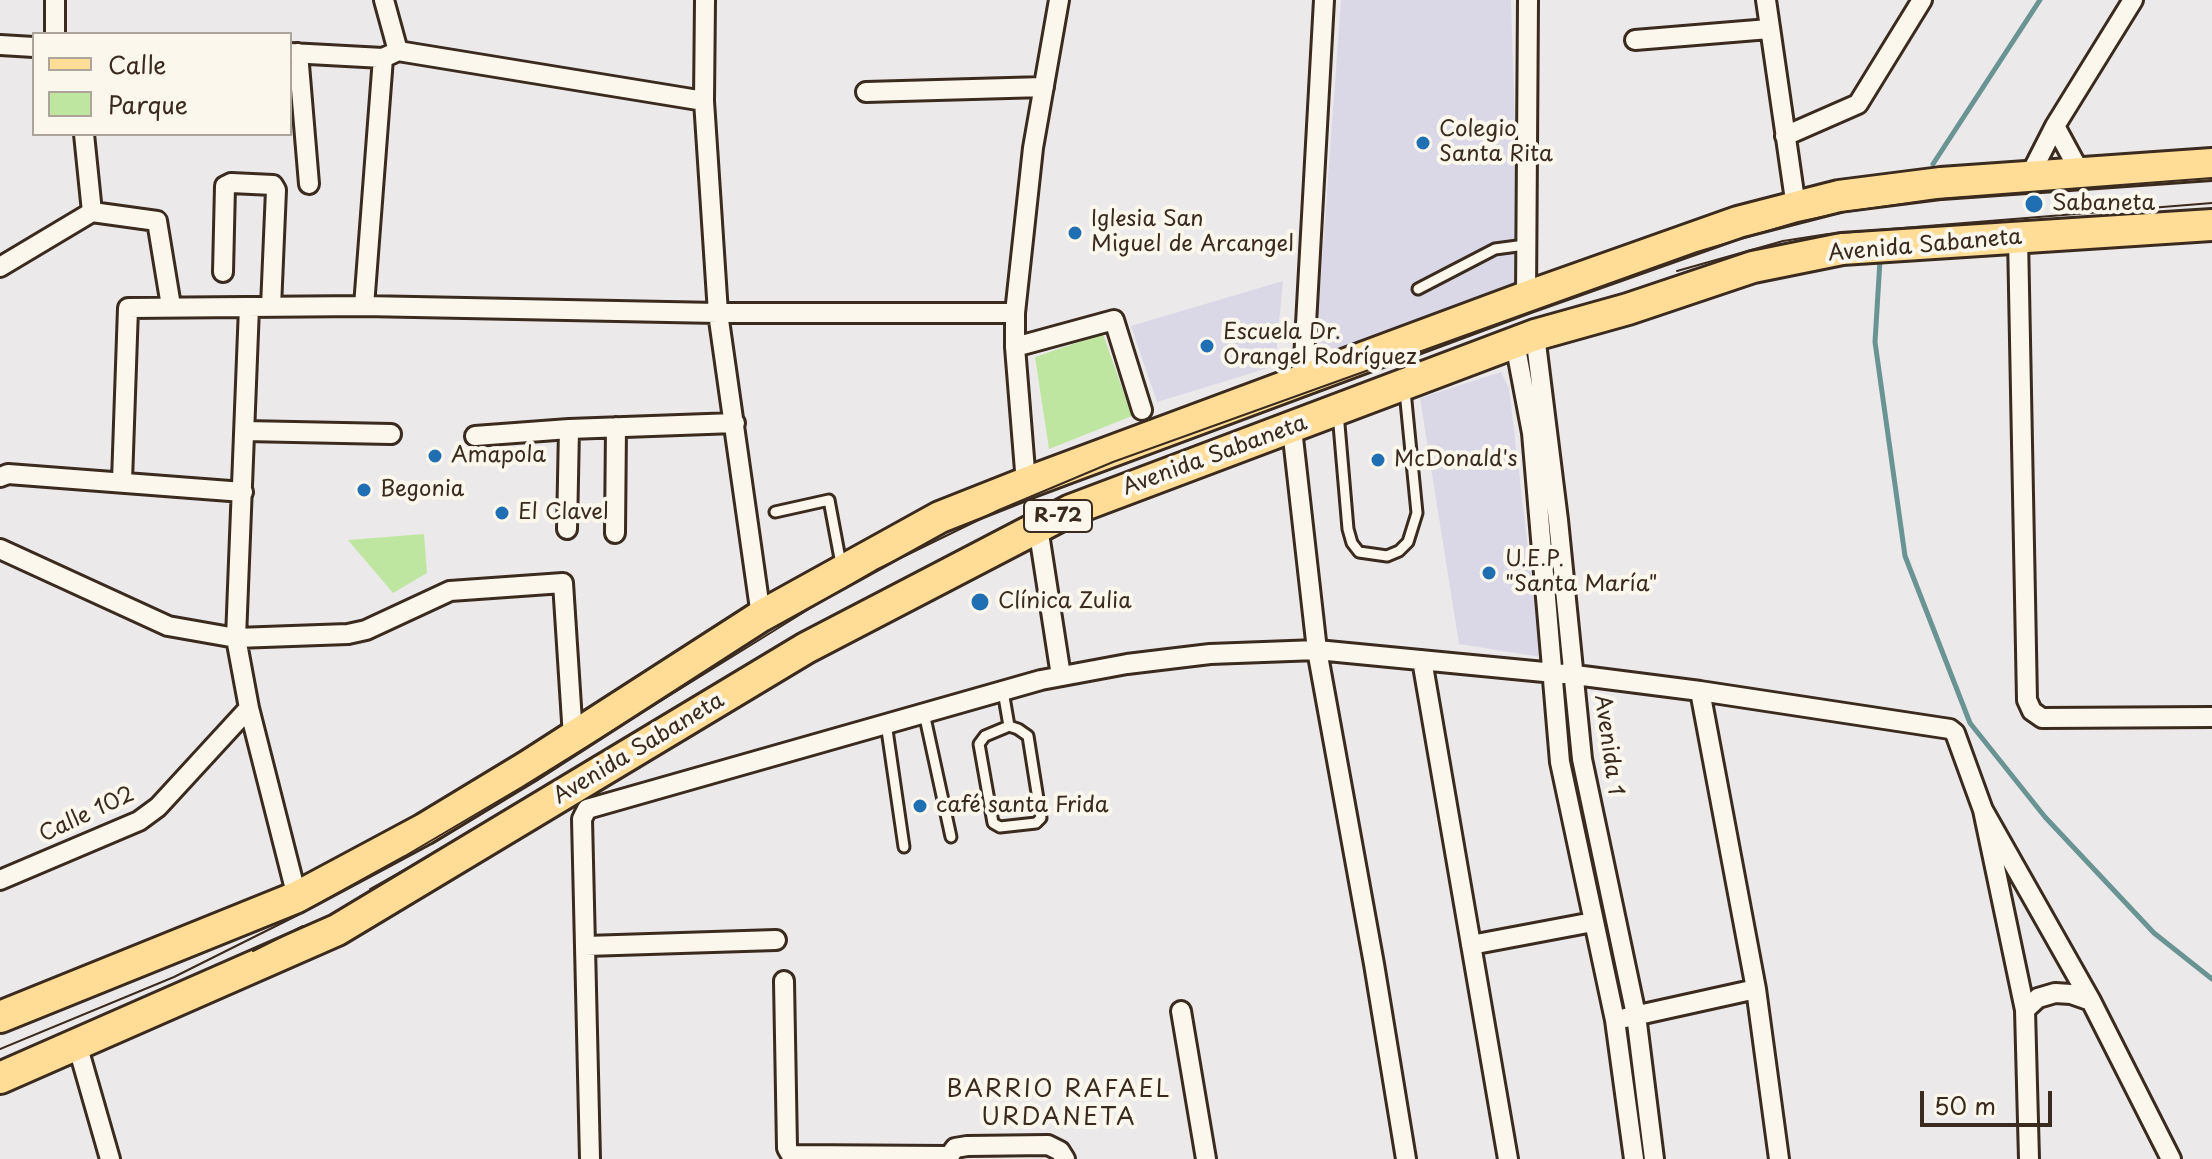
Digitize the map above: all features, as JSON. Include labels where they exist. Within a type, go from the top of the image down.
[{"type":"main road","name":"Avenida Sabaneta","points":[[0,1017],[297,897],[424,829],[761,616],[940,517],[1026,483],[1303,378],[1738,222],[1839,196],[1941,183],[2212,164]]},
{"type":"main road","name":"Avenida Sabaneta","points":[[0,1078],[337,930],[806,648],[1071,510],[1525,339],[1628,309],[1753,267],[1842,249],[2212,225]]},
{"type":"street","points":[[55,0],[55,32]]},
{"type":"street","points":[[364,306],[390,55],[384,0]]},
{"type":"street","points":[[705,0],[704,101],[718,313],[761,616]]},
{"type":"street","points":[[1026,483],[1015,313],[1033,148],[1059,0]]},
{"type":"street","points":[[1303,378],[1324,0]]},
{"type":"street","points":[[1526,297],[1528,0]]},
{"type":"street","points":[[1766,0],[1796,207]]},
{"type":"street","points":[[1785,136],[1858,104],[1922,0]]},
{"type":"street","points":[[2029,177],[2055,126],[2133,0]]},
{"type":"street","points":[[1635,40],[1769,29]]},
{"type":"street","points":[[0,45],[32,47]]},
{"type":"street","points":[[309,184],[294,53],[390,55],[704,101]]},
{"type":"street","points":[[866,92],[1044,87]]},
{"type":"street","points":[[2055,126],[2081,174]]},
{"type":"street","points":[[84,136],[92,212]]},
{"type":"street","points":[[223,272],[225,186],[231,183],[273,185],[276,190],[271,307]]},
{"type":"street","points":[[0,267],[92,212],[157,221],[171,306]]},
{"type":"street","points":[[2018,237],[2027,700],[2032,711],[2042,718],[2212,717]]},
{"type":"street","points":[[122,481],[128,308],[364,306],[718,313],[1015,313]]},
{"type":"street","points":[[249,307],[236,638],[249,708],[297,897]]},
{"type":"street","points":[[1015,347],[1114,320],[1142,410]]},
{"type":"street","points":[[1525,339],[1560,762],[1615,1020],[1634,1159]]},
{"type":"street","name":"Avenida 1","points":[[1525,339],[1575,675],[1582,759],[1636,1015],[1654,1159]]},
{"type":"street","points":[[475,436],[735,423]]},
{"type":"street","points":[[615,533],[616,427]]},
{"type":"street","points":[[567,529],[569,429]]},
{"type":"street","points":[[1292,429],[1317,650],[1406,1159]]},
{"type":"street","points":[[245,431],[391,434]]},
{"type":"street","points":[[0,477],[8,474],[122,481],[243,492]]},
{"type":"street","points":[[1038,527],[1061,676]]},
{"type":"street","points":[[0,549],[168,626],[236,638],[348,634],[366,630],[450,591],[563,583],[573,737]]},
{"type":"street","points":[[590,1159],[582,819],[587,809],[1061,676],[1210,654],[1317,650],[1575,675],[1950,729],[1955,733],[1983,810],[2025,1010],[2029,1159]]},
{"type":"street","points":[[1422,660],[1508,1159]]},
{"type":"street","points":[[1700,691],[1756,989],[1779,1159]]},
{"type":"street","name":"Calle 102","points":[[0,880],[139,821],[158,807],[249,708]]},
{"type":"street","points":[[1983,810],[2091,1001],[2171,1159]]},
{"type":"street","points":[[1580,856],[1601,850]]},
{"type":"street","points":[[1471,945],[1593,922]]},
{"type":"street","points":[[586,946],[776,940]]},
{"type":"street","points":[[784,981],[787,1148],[791,1155],[947,1158],[955,1148],[967,1146],[1048,1145],[1060,1151],[1065,1159]]},
{"type":"street","points":[[1615,1020],[1756,989]]},
{"type":"street","points":[[2025,1010],[2038,998],[2055,993],[2071,994],[2091,1001]]},
{"type":"street","points":[[1181,1011],[1206,1159]]},
{"type":"street","points":[[77,1044],[110,1159]]},
{"type":"lane","points":[[1418,289],[1495,249],[1525,245]]},
{"type":"lane","points":[[1338,410],[1348,529],[1352,543],[1359,552],[1387,556],[1399,551],[1408,542],[1417,513],[1404,384]]},
{"type":"lane","points":[[775,512],[829,500],[843,571]]},
{"type":"lane","points":[[1003,691],[1009,726]]},
{"type":"lane","points":[[924,713],[951,837]]},
{"type":"lane","points":[[886,723],[904,847]]},
{"type":"lane","points":[[1009,726],[1028,736],[1041,818],[1036,823],[1000,827],[993,823],[979,744],[985,736],[1009,726]]},
{"type":"shaded area","name":"Colegio Santa Rita","points":[[1341,0],[1511,0],[1520,286],[1332,356],[1316,343]]},
{"type":"shaded area","name":"Escuela Dr. Orangel Rodríguez","points":[[1283,281],[1275,366],[1157,402],[1131,326]]},
{"type":"shaded area","name":"U.E.P. \"Santa María\"","points":[[1501,372],[1509,388],[1541,657],[1459,644],[1420,398]]},
{"type":"green space","points":[[1103,334],[1132,416],[1049,449],[1035,357]]},
{"type":"green space","points":[[424,534],[427,573],[393,593],[348,540]]},
{"type":"waterway","points":[[1933,164],[2040,0]]},
{"type":"waterway","points":[[1880,260],[1875,342],[1905,556],[1970,723],[2045,817],[2154,933],[2212,979]]},
{"type":"tram line","points":[[0,1049],[174,977],[298,915],[522,787],[876,570],[999,510],[1113,462],[1697,252],[1798,222],[1937,199],[2212,178]]},
{"type":"tram line","points":[[1677,271],[1783,241],[1828,234],[2212,203]]},
{"type":"tram line","points":[[370,889],[429,856]]},
{"type":"tram line","points":[[253,951],[303,926]]},
{"type":"place","name":"Colegio Santa Rita","points":[[1423,143]]},
{"type":"place","name":"Sabaneta","points":[[2034,204]]},
{"type":"place","name":"Iglesia San Miguel de Arcangel","points":[[1075,233]]},
{"type":"place","name":"Escuela Dr. Orangel Rodríguez","points":[[1207,346]]},
{"type":"place","name":"Amapola","points":[[435,456]]},
{"type":"place","name":"McDonald's","points":[[1378,460]]},
{"type":"place","name":"Begonia","points":[[364,490]]},
{"type":"place","name":"El Clavel","points":[[502,513]]},
{"type":"place","name":"U.E.P. \"Santa María\"","points":[[1489,573]]},
{"type":"place","name":"Clínica Zulia","points":[[980,602]]},
{"type":"place","name":"café santa Frida","points":[[920,806]]},
{"type":"district","name":"BARRIO RAFAEL URDANETA","points":[[1059,1104]]}]
